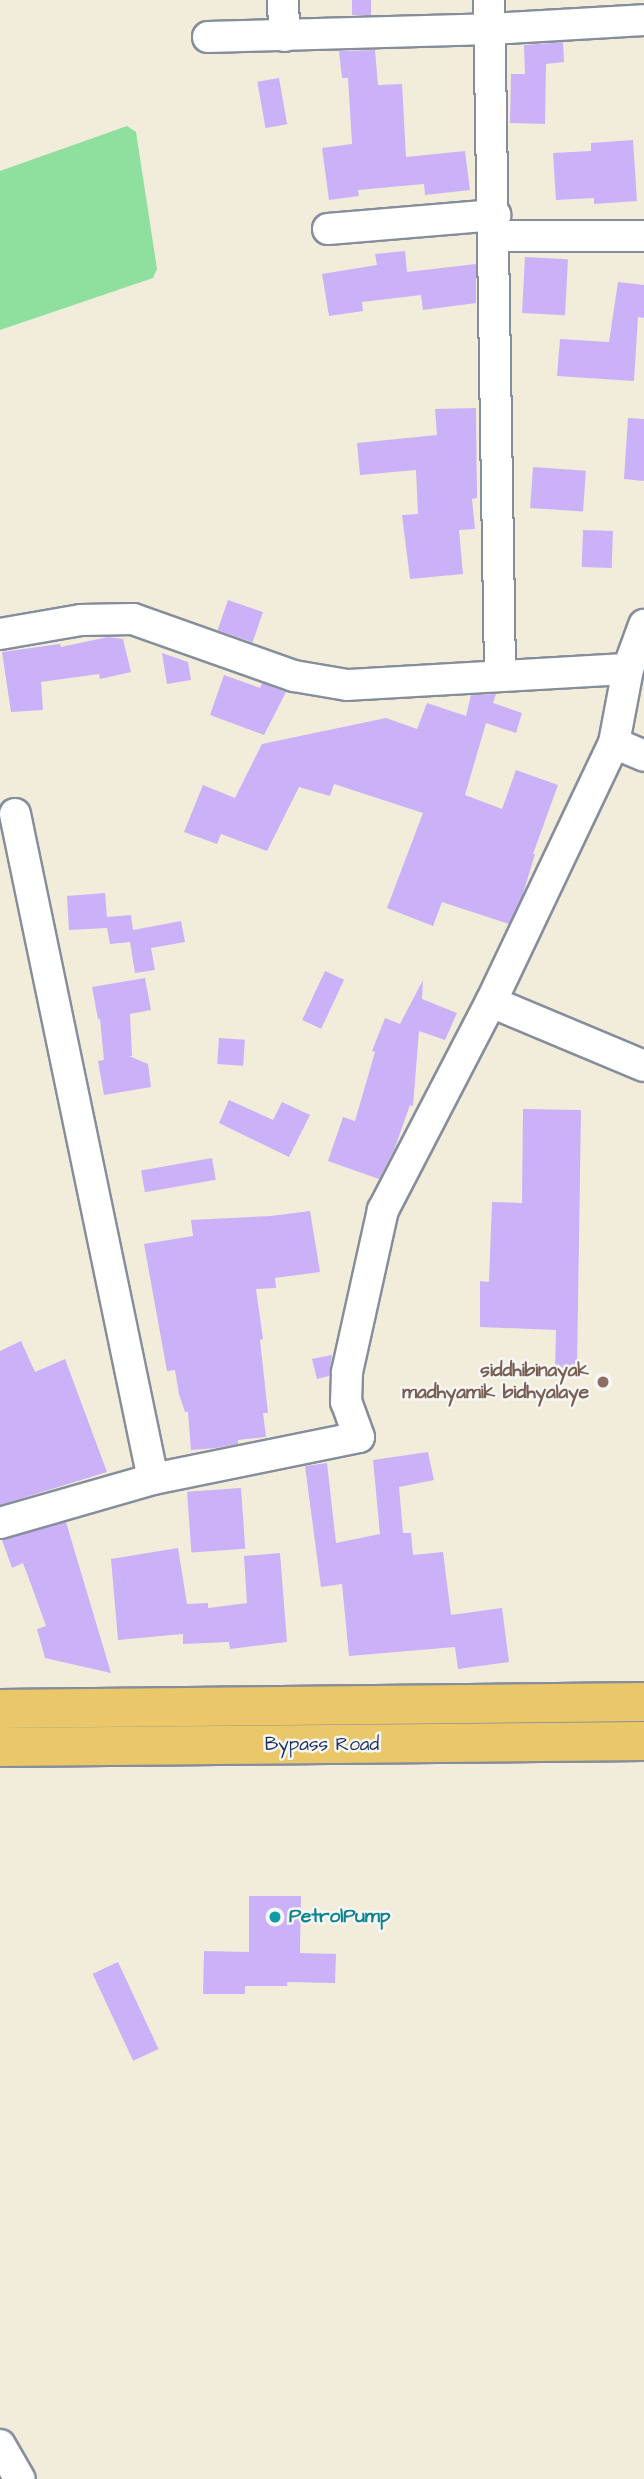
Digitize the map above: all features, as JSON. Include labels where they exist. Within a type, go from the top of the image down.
[{"type":"highway","name":"Bypass Road","points":[[0,1709],[644,1702]]},
{"type":"highway","name":"Bypass Road","points":[[0,1747],[644,1741]]},
{"type":"street","points":[[284,0],[284,36]]},
{"type":"street","points":[[489,14],[495,225],[500,674]]},
{"type":"street","points":[[208,37],[284,36],[489,14],[644,20]]},
{"type":"street","points":[[328,229],[495,225],[644,236]]},
{"type":"street","points":[[0,634],[81,620],[133,619],[293,676],[347,685],[628,668]]},
{"type":"street","points":[[0,1523],[153,1479],[359,1437],[346,1402],[347,1372],[383,1210],[491,1002],[614,743],[628,668],[644,625]]},
{"type":"street","points":[[614,743],[644,756]]},
{"type":"street","points":[[15,814],[153,1479]]},
{"type":"street","points":[[491,1002],[644,1066]]},
{"type":"street","points":[[0,2445],[20,2479]]},
{"type":"green space","points":[[127,126],[136,132],[157,269],[153,278],[0,330],[0,171]]},
{"type":"building","points":[[352,0],[371,0],[371,15],[352,15]]},
{"type":"building","points":[[563,42],[564,62],[546,64],[545,124],[510,123],[511,74],[525,74],[524,45]]},
{"type":"building","points":[[375,50],[378,85],[402,84],[406,157],[465,151],[470,190],[425,195],[424,184],[358,190],[359,196],[329,200],[322,148],[352,144],[348,78],[342,78],[339,51]]},
{"type":"building","points":[[279,78],[287,124],[265,128],[257,82]]},
{"type":"building","points":[[633,140],[637,201],[594,204],[594,198],[556,200],[553,153],[591,151],[591,143]]},
{"type":"building","points":[[405,251],[407,272],[476,264],[476,303],[423,310],[421,295],[362,302],[363,311],[329,316],[322,274],[377,265],[375,254]]},
{"type":"building","points":[[525,257],[568,259],[565,315],[522,313]]},
{"type":"building","points":[[618,282],[644,285],[644,318],[638,317],[634,381],[557,376],[560,339],[609,342]]},
{"type":"building","points":[[476,408],[477,498],[472,499],[475,529],[459,530],[463,574],[410,579],[402,515],[418,514],[416,470],[360,475],[357,443],[437,435],[435,409]]},
{"type":"building","points":[[628,418],[644,419],[644,481],[624,479]]},
{"type":"building","points":[[533,467],[586,471],[583,512],[530,508]]},
{"type":"building","points":[[583,530],[613,531],[612,568],[582,567]]},
{"type":"building","points":[[228,600],[263,612],[253,642],[218,630]]},
{"type":"building","points":[[108,637],[123,639],[131,672],[100,679],[99,674],[41,682],[43,710],[11,712],[2,652],[60,644],[61,647]]},
{"type":"building","points":[[162,653],[188,662],[191,680],[167,684]]},
{"type":"building","points":[[224,675],[260,688],[262,683],[286,692],[264,735],[210,715]]},
{"type":"building","points":[[496,694],[493,703],[522,713],[516,733],[486,723],[465,795],[502,809],[516,770],[558,785],[533,854],[522,897],[509,924],[442,902],[433,926],[387,908],[423,813],[334,784],[330,796],[299,787],[267,851],[221,834],[217,844],[184,832],[203,785],[235,798],[262,744],[386,718],[417,729],[427,703],[466,716],[471,695]]},
{"type":"building","points":[[105,893],[107,917],[131,915],[133,930],[181,921],[185,942],[151,948],[155,970],[135,973],[130,942],[110,944],[107,928],[69,930],[67,896]]},
{"type":"building","points":[[325,971],[344,980],[321,1029],[302,1020]]},
{"type":"building","points":[[145,978],[151,1010],[130,1014],[132,1056],[129,1056],[148,1064],[151,1087],[104,1095],[98,1061],[104,1060],[100,1019],[92,987]]},
{"type":"building","points":[[423,980],[422,999],[457,1013],[445,1040],[419,1031],[413,1106],[410,1105],[394,1150],[379,1179],[328,1161],[343,1117],[355,1121],[375,1052],[372,1051],[385,1018],[400,1024]]},
{"type":"building","points":[[219,1038],[245,1040],[243,1066],[217,1064]]},
{"type":"building","points":[[229,1100],[273,1120],[282,1102],[310,1115],[289,1157],[219,1123]]},
{"type":"building","points":[[523,1109],[581,1110],[577,1367],[555,1368],[556,1330],[480,1327],[480,1281],[489,1282],[492,1202],[522,1203]]},
{"type":"building","points":[[212,1158],[216,1180],[145,1192],[141,1171]]},
{"type":"building","points":[[310,1211],[320,1272],[275,1278],[276,1288],[256,1289],[263,1339],[260,1340],[268,1413],[263,1413],[266,1437],[238,1440],[238,1444],[216,1448],[191,1450],[188,1412],[185,1412],[179,1394],[175,1370],[167,1371],[144,1244],[193,1236],[191,1220]]},
{"type":"building","points":[[21,1341],[35,1372],[65,1359],[107,1472],[0,1505],[0,1351]]},
{"type":"building","points":[[332,1355],[329,1376],[317,1379],[312,1359]]},
{"type":"building","points":[[428,1452],[434,1480],[399,1487],[403,1533],[411,1533],[413,1555],[443,1552],[451,1615],[502,1608],[509,1662],[458,1669],[455,1647],[349,1656],[342,1584],[321,1587],[305,1466],[327,1463],[336,1543],[380,1534],[373,1460]]},
{"type":"building","points":[[241,1488],[245,1549],[191,1553],[187,1492]]},
{"type":"building","points":[[66,1522],[111,1673],[45,1658],[37,1629],[46,1626],[32,1587],[23,1563],[12,1568],[2,1540]]},
{"type":"building","points":[[178,1548],[187,1604],[208,1603],[208,1608],[247,1603],[244,1556],[280,1553],[287,1642],[230,1649],[229,1642],[183,1644],[183,1634],[118,1640],[111,1559]]},
{"type":"building","points":[[249,1896],[301,1896],[300,1953],[336,1954],[335,1983],[287,1982],[287,1986],[245,1986],[245,1994],[203,1994],[204,1951],[249,1952]]},
{"type":"building","points":[[118,1962],[159,2049],[133,2061],[93,1974]]},
{"type":"place","name":"siddhibinayak madhyamik bidhyalaye","points":[[603,1382]]},
{"type":"place","name":"PetrolPump","points":[[275,1917]]}]
